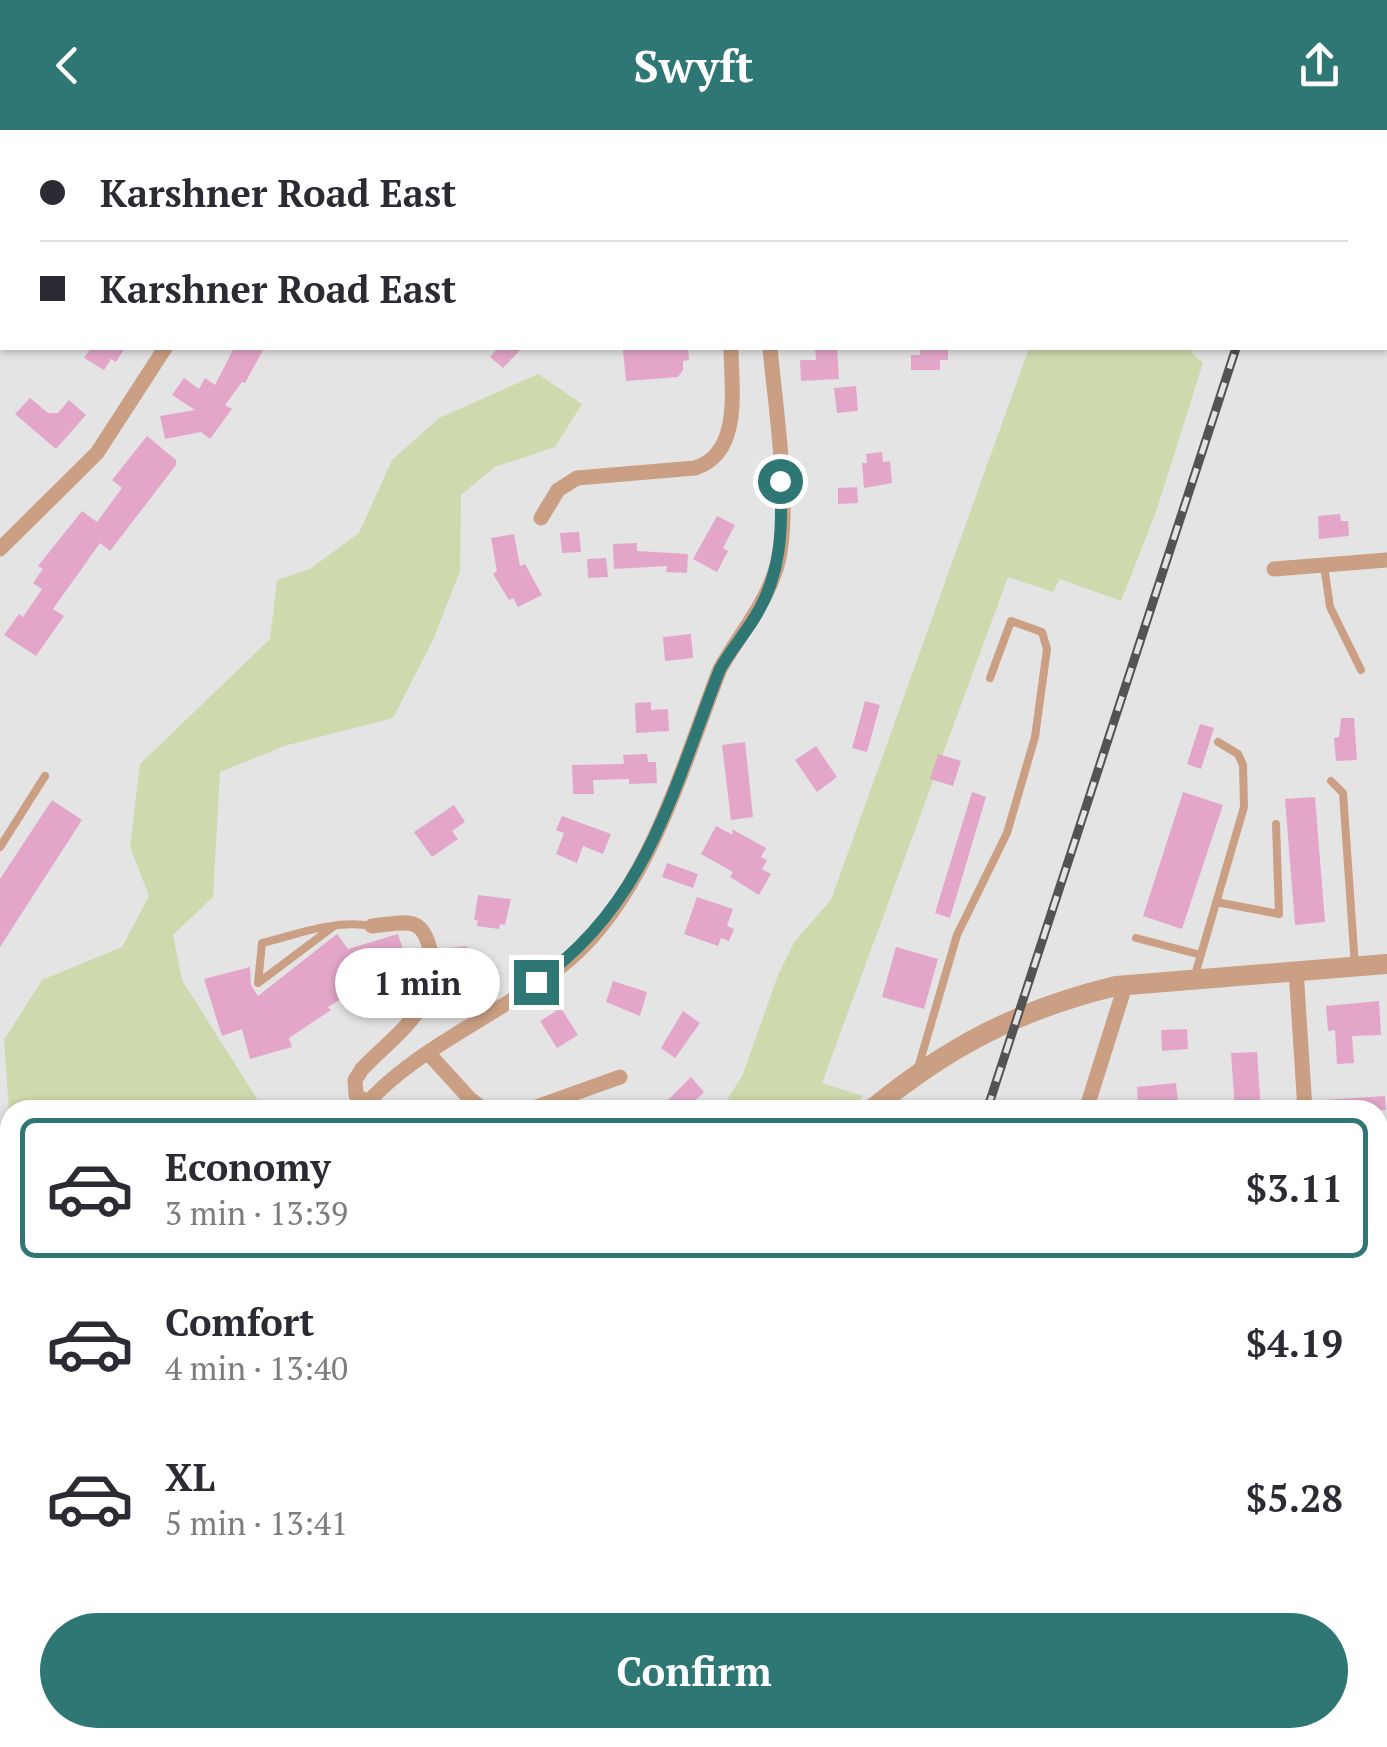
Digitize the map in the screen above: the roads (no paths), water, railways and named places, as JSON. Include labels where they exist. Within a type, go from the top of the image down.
[{"type":"street","points":[[0,548],[97,453],[164,350]]},
{"type":"street","points":[[542,518],[558,490],[577,478],[694,468],[710,460],[725,438],[733,412],[731,350]]},
{"type":"street","points":[[371,1100],[408,1066],[570,959],[620,902],[644,861],[720,669],[755,617],[778,560],[782,512],[770,350]]},
{"type":"street","points":[[1274,569],[1387,560]]},
{"type":"street","points":[[360,1100],[356,1080],[372,1058],[414,1017],[434,978],[428,938],[421,927],[412,923],[372,926]]},
{"type":"street","points":[[883,1100],[948,1051],[1004,1022],[1052,1004],[1125,986],[1387,964]]},
{"type":"street","points":[[1296,970],[1305,1100]]},
{"type":"street","points":[[1089,1100],[1125,986]]},
{"type":"street","points":[[430,1054],[471,1100]]},
{"type":"street","points":[[555,1100],[620,1076]]},
{"type":"lane","points":[[1324,565],[1330,607],[1361,670]]},
{"type":"lane","points":[[917,1073],[958,935],[1007,833],[1035,737],[1047,649],[1042,632],[1011,621],[990,678]]},
{"type":"lane","points":[[1194,980],[1244,807],[1243,765],[1238,754],[1218,742]]},
{"type":"lane","points":[[0,847],[46,776]]},
{"type":"lane","points":[[1332,781],[1343,793],[1355,966]]},
{"type":"lane","points":[[1216,902],[1280,914],[1276,824]]},
{"type":"lane","points":[[334,926],[258,984],[262,943],[334,926],[351,922],[372,926]]},
{"type":"lane","points":[[1136,938],[1201,956]]},
{"type":"railway","points":[[990,1100],[1235,350]]}]
